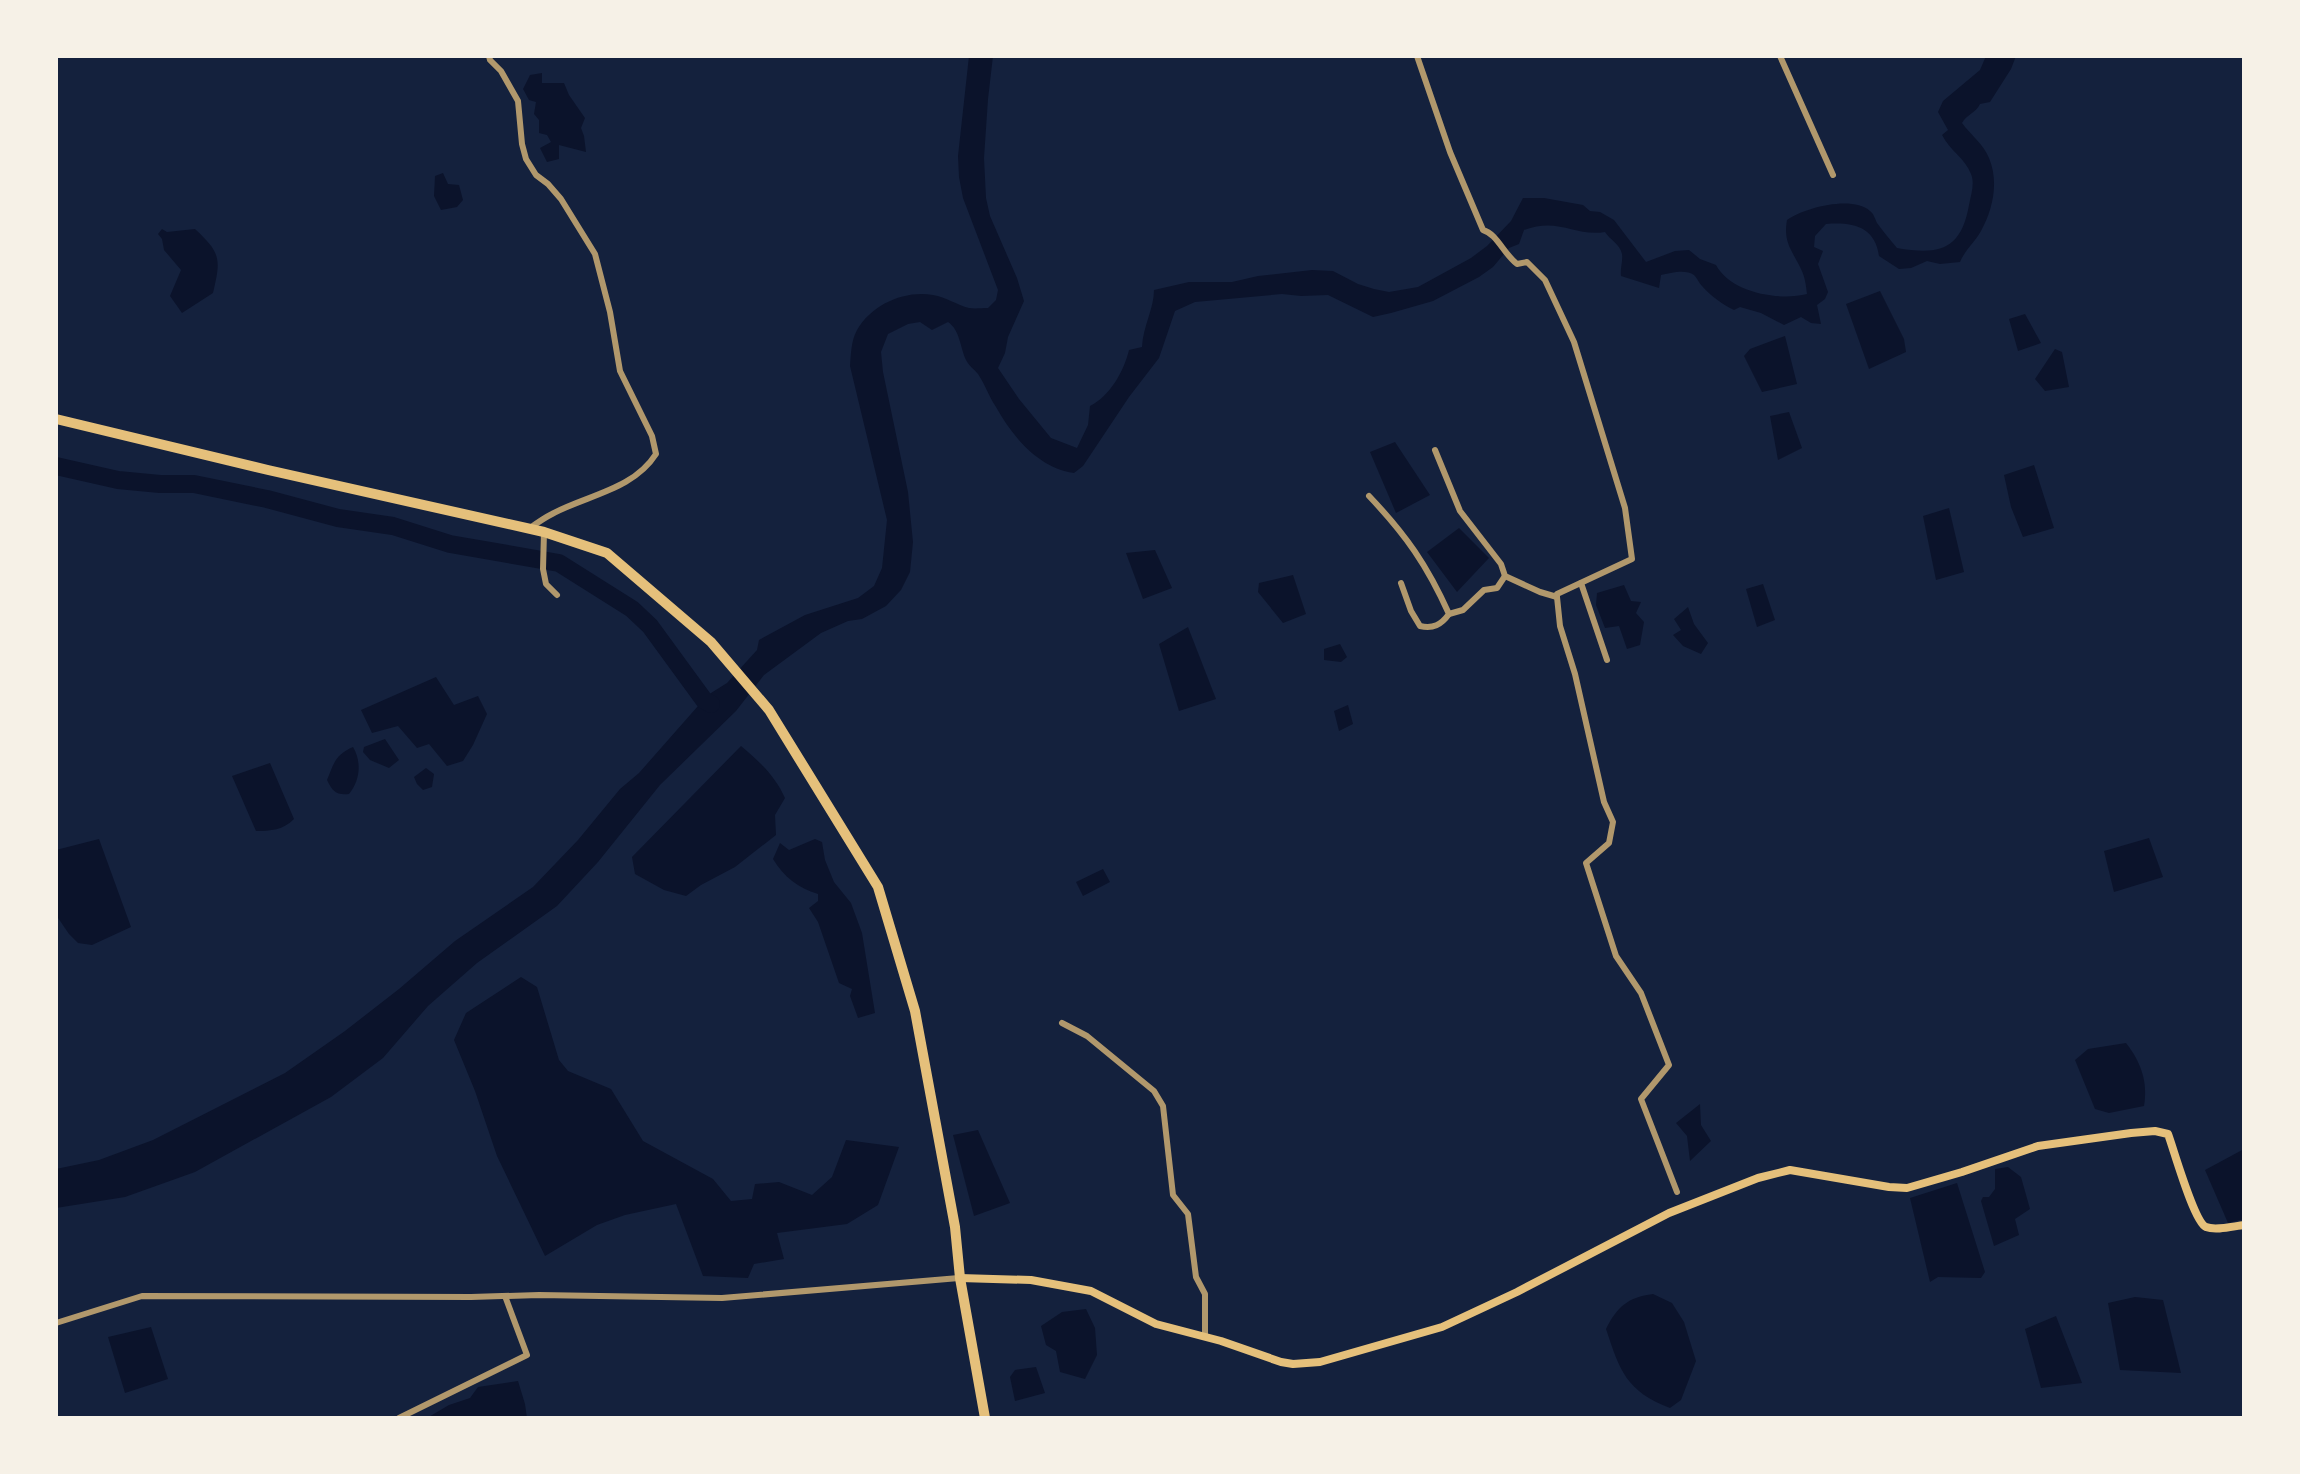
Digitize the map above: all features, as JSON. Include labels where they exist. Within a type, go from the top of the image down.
[{"type":"highway","points":[[56,419],[530,528],[607,553],[711,642],[769,710],[878,887],[915,1011],[955,1227],[960,1278],[985,1418]]},
{"type":"main road","points":[[960,1278],[1031,1280],[1091,1291],[1156,1324],[1293,1364],[1320,1362],[1442,1327],[1531,1286],[1669,1213],[1758,1178],[1790,1170],[1907,1188],[2038,1146],[2155,1131],[2168,1134],[2202,1226],[2209,1229],[2244,1225]]},
{"type":"street","points":[[489,56],[518,101],[526,159],[536,175],[561,199],[595,254],[610,312],[620,371],[652,436],[656,454],[627,482],[553,514],[530,528]]},
{"type":"street","points":[[1417,56],[1450,152],[1483,230],[1492,233],[1507,256],[1517,264],[1527,262],[1545,280],[1574,342],[1625,508],[1632,559],[1557,594],[1557,597],[1560,626],[1575,674],[1604,802],[1613,822],[1609,843],[1586,863],[1616,956],[1641,993],[1669,1065],[1641,1099],[1677,1192]]},
{"type":"street","points":[[1780,56],[1833,175]]},
{"type":"street","points":[[1435,450],[1460,511],[1501,564],[1505,576],[1557,597]]},
{"type":"street","points":[[1369,496],[1426,566],[1449,614]]},
{"type":"street","points":[[544,532],[543,569],[546,584],[557,595]]},
{"type":"street","points":[[1401,583],[1420,626],[1429,628],[1443,622],[1449,614],[1463,610],[1484,590],[1497,588],[1505,576]]},
{"type":"street","points":[[1581,583],[1607,660]]},
{"type":"street","points":[[1062,1023],[1087,1036],[1154,1091],[1163,1106],[1173,1195],[1188,1214],[1196,1277],[1205,1294],[1205,1337]]},
{"type":"street","points":[[56,1323],[142,1296],[722,1298],[960,1278]]},
{"type":"street","points":[[399,1418],[527,1355],[505,1296]]},
{"type":"water","points":[[969,56],[993,56],[984,158],[986,198],[990,216],[1024,301],[998,368],[1051,438],[1077,448],[1088,425],[1090,406],[1104,396],[1115,382],[1129,350],[1142,347],[1154,290],[1189,282],[1232,282],[1312,270],[1333,271],[1358,284],[1389,292],[1418,287],[1487,246],[1511,221],[1523,198],[1544,198],[1583,205],[1614,220],[1646,262],[1675,251],[1689,250],[1700,259],[1716,265],[1733,282],[1757,293],[1770,295],[1807,294],[1803,275],[1787,241],[1786,228],[1787,220],[1816,208],[1840,204],[1862,206],[1871,212],[1897,248],[1936,250],[1954,241],[1960,232],[1973,181],[1965,163],[1942,135],[1948,130],[1938,112],[1943,101],[1980,70],[1986,56],[2016,56],[1990,102],[1980,104],[1962,123],[1987,153],[1994,186],[1985,223],[1960,262],[1940,264],[1927,261],[1899,269],[1879,256],[1873,238],[1861,228],[1826,224],[1815,236],[1814,247],[1823,251],[1818,264],[1828,292],[1817,305],[1821,324],[1801,317],[1784,325],[1761,313],[1740,307],[1734,310],[1687,272],[1661,275],[1659,288],[1621,276],[1621,251],[1605,232],[1585,232],[1557,226],[1536,227],[1524,230],[1519,244],[1509,248],[1493,267],[1479,277],[1433,301],[1391,313],[1373,317],[1328,295],[1282,294],[1195,302],[1175,311],[1159,358],[1083,466],[1074,473],[1049,465],[1019,440],[978,374],[967,362],[957,334],[948,322],[932,330],[920,322],[908,324],[888,334],[881,352],[883,372],[908,492],[913,542],[910,572],[901,590],[886,606],[862,619],[848,621],[821,633],[764,675],[736,711],[660,785],[598,862],[557,906],[477,963],[428,1006],[383,1058],[331,1097],[195,1172],[125,1197],[56,1208],[56,1169],[99,1160],[153,1140],[285,1073],[345,1031],[455,941],[533,887],[698,706],[727,683],[757,650],[759,640],[805,615],[858,598],[874,586],[882,568],[887,520],[850,366],[855,334],[871,313],[901,297],[933,295],[969,308],[988,308],[996,300],[998,290],[963,198],[959,177],[958,156]]},
{"type":"water","points":[[542,73],[542,83],[564,83],[585,118],[581,128],[586,152],[559,145],[559,159],[547,162],[540,148],[551,142],[547,135],[539,133],[539,120],[534,114],[536,102],[529,100],[523,89],[530,75]]},
{"type":"water","points":[[443,173],[448,184],[459,185],[463,200],[457,207],[441,210],[434,196],[435,176]]},
{"type":"water","points":[[162,229],[167,232],[195,229],[210,244],[217,257],[213,293],[182,313],[170,296],[181,270],[164,250],[158,234]]},
{"type":"water","points":[[1880,291],[1904,339],[1906,352],[1869,369],[1846,304]]},
{"type":"water","points":[[2025,314],[2041,343],[2018,351],[2009,319]]},
{"type":"water","points":[[1785,336],[1797,384],[1762,392],[1744,356],[1750,349]]},
{"type":"water","points":[[2055,349],[2062,352],[2069,387],[2045,391],[2035,379]]},
{"type":"water","points":[[1789,412],[1802,448],[1778,460],[1770,416]]},
{"type":"water","points":[[1395,442],[1430,495],[1396,513],[1370,452]]},
{"type":"water","points":[[2034,465],[2054,528],[2023,537],[2011,507],[2004,475]]},
{"type":"water","points":[[1949,508],[1964,572],[1936,580],[1923,516]]},
{"type":"water","points":[[1459,528],[1489,558],[1457,592],[1427,552]]},
{"type":"water","points":[[1155,550],[1172,588],[1143,599],[1126,553]]},
{"type":"water","points":[[1293,575],[1306,614],[1283,623],[1258,592],[1259,583]]},
{"type":"water","points":[[1763,584],[1775,620],[1757,627],[1746,589]]},
{"type":"water","points":[[1624,585],[1631,601],[1641,602],[1636,613],[1644,622],[1640,645],[1627,649],[1619,626],[1605,628],[1596,605],[1597,593]]},
{"type":"water","points":[[1688,607],[1694,624],[1708,643],[1701,654],[1683,646],[1673,635],[1681,630],[1674,619]]},
{"type":"water","points":[[1188,627],[1216,699],[1179,711],[1159,644]]},
{"type":"water","points":[[1340,644],[1347,657],[1341,662],[1324,660],[1324,649]]},
{"type":"water","points":[[436,677],[454,705],[478,696],[487,714],[463,761],[447,766],[429,744],[417,748],[398,726],[372,733],[361,710]]},
{"type":"water","points":[[1348,705],[1353,724],[1339,731],[1334,711]]},
{"type":"water","points":[[385,739],[399,760],[389,768],[370,760],[363,752],[364,747]]},
{"type":"water","points":[[741,746],[777,783],[785,798],[775,815],[776,835],[735,867],[686,896],[664,890],[635,874],[632,857]]},
{"type":"water","points":[[353,747],[359,765],[357,777],[349,794],[338,793],[327,780],[339,756]]},
{"type":"water","points":[[270,763],[294,819],[286,826],[256,831],[232,776]]},
{"type":"water","points":[[426,768],[434,774],[432,787],[423,790],[414,777]]},
{"type":"water","points":[[2149,838],[2163,877],[2114,892],[2104,851]]},
{"type":"water","points":[[99,839],[131,927],[92,945],[78,943],[56,915],[56,850]]},
{"type":"water","points":[[815,839],[822,842],[834,882],[851,903],[862,933],[875,1013],[858,1018],[850,996],[852,989],[839,983],[818,922],[809,908],[818,901],[818,894],[792,881],[773,859],[780,843],[789,850]]},
{"type":"water","points":[[1103,869],[1110,882],[1083,896],[1076,882]]},
{"type":"water","points":[[521,977],[537,987],[559,1060],[568,1071],[611,1089],[643,1141],[713,1179],[731,1201],[752,1199],[755,1184],[779,1182],[812,1195],[832,1177],[846,1140],[899,1147],[878,1205],[847,1224],[777,1233],[784,1259],[754,1264],[748,1278],[703,1276],[676,1204],[625,1215],[597,1225],[545,1256],[497,1156],[454,1040],[466,1013]]},
{"type":"water","points":[[2126,1043],[2142,1073],[2144,1106],[2109,1113],[2095,1109],[2075,1060],[2088,1049]]},
{"type":"water","points":[[1700,1104],[1701,1125],[1711,1141],[1690,1161],[1687,1136],[1676,1123]]},
{"type":"water","points":[[978,1130],[1010,1203],[974,1216],[953,1135]]},
{"type":"water","points":[[2244,1149],[2244,1219],[2228,1223],[2205,1170]]},
{"type":"water","points":[[2008,1167],[2021,1177],[2030,1209],[2015,1219],[2019,1235],[1994,1246],[1981,1201],[1995,1189],[1995,1169]]},
{"type":"water","points":[[1957,1183],[1985,1272],[1981,1278],[1938,1277],[1930,1282],[1910,1198]]},
{"type":"water","points":[[1653,1294],[1672,1303],[1684,1322],[1696,1361],[1681,1400],[1670,1408],[1634,1387],[1621,1368],[1606,1329],[1624,1304]]},
{"type":"water","points":[[2135,1297],[2163,1300],[2181,1373],[2120,1370],[2108,1303]]},
{"type":"water","points":[[1086,1309],[1095,1328],[1097,1355],[1085,1379],[1060,1372],[1056,1351],[1046,1345],[1041,1326],[1062,1312]]},
{"type":"water","points":[[2056,1316],[2082,1383],[2041,1388],[2025,1329]]},
{"type":"water","points":[[151,1327],[168,1379],[125,1393],[108,1337]]},
{"type":"water","points":[[1036,1367],[1045,1393],[1015,1401],[1010,1377],[1015,1370]]},
{"type":"water","points":[[518,1381],[527,1418],[427,1418],[449,1405],[470,1398],[478,1387]]},
{"type":"waterway","points":[[56,466],[118,480],[194,484],[338,518],[393,526],[450,544],[559,563],[632,609],[650,626],[704,700],[711,704]]}]
